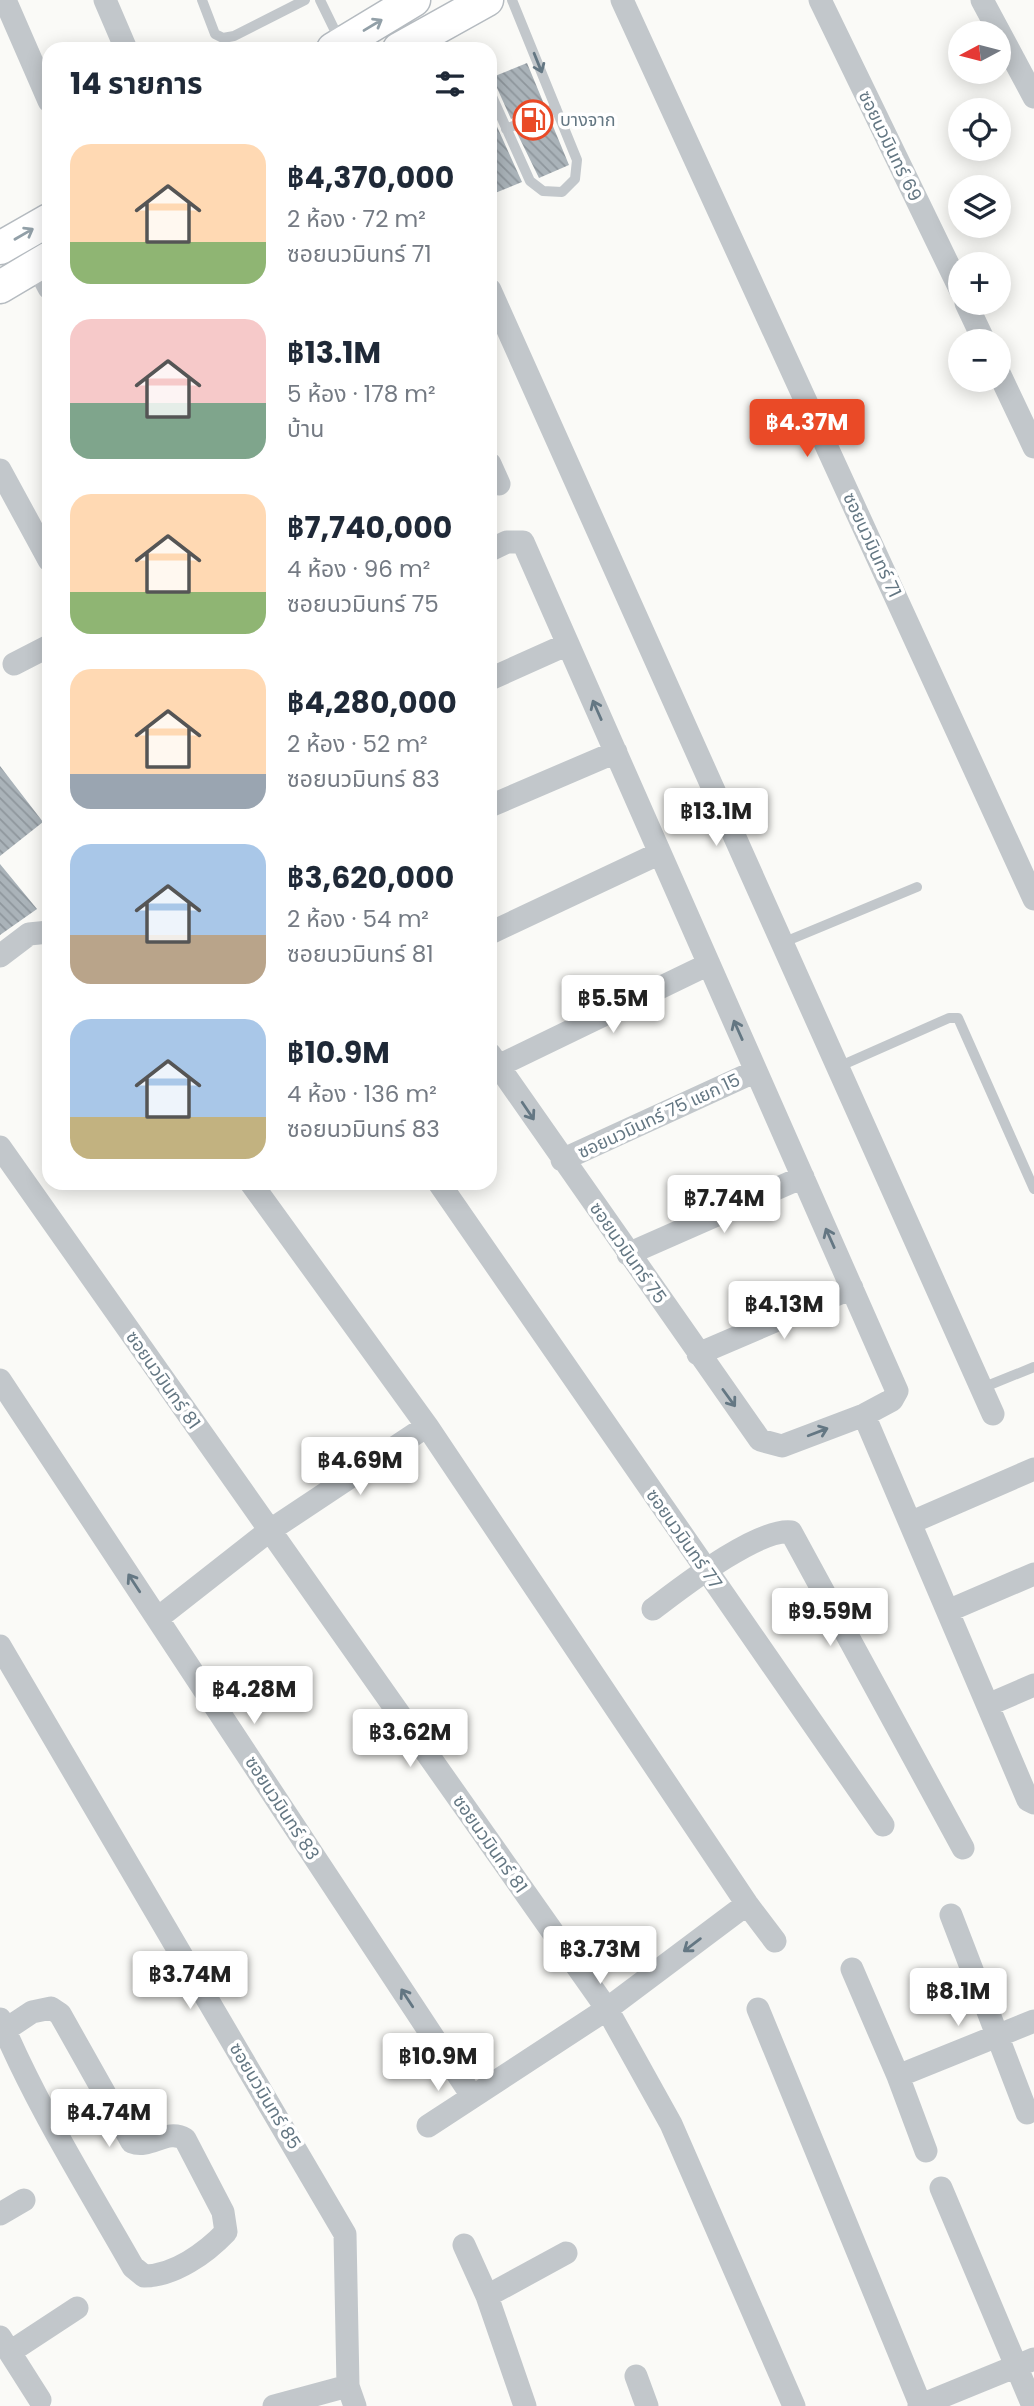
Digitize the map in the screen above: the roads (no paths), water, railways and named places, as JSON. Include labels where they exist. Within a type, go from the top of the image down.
[{"type":"main road","points":[[344,42],[414,0]]},
{"type":"main road","points":[[418,42],[487,0]]},
{"type":"main road","points":[[0,248],[42,224]]},
{"type":"main road","points":[[0,287],[42,271]]},
{"type":"street","points":[[5,0],[42,85]]},
{"type":"street","points":[[105,0],[123,42]]},
{"type":"street","name":"ซอยนวมินทร์ 71","points":[[622,0],[1034,899]]},
{"type":"street","name":"ซอยนวมินทร์ 69","points":[[820,0],[948,264]]},
{"type":"street","points":[[982,0],[1032,91]]},
{"type":"street","points":[[497,306],[993,1414]]},
{"type":"street","points":[[1008,392],[1034,447]]},
{"type":"street","points":[[0,470],[42,547]]},
{"type":"street","points":[[497,547],[508,542],[523,542],[897,1391],[892,1400],[864,1415],[950,1610],[1028,1800],[1034,1804]]},
{"type":"street","points":[[497,676],[568,645]]},
{"type":"street","points":[[14,664],[42,650]]},
{"type":"street","points":[[497,803],[615,752]]},
{"type":"street","points":[[497,930],[660,853]]},
{"type":"street","points":[[0,956],[29,934],[42,933]]},
{"type":"street","points":[[497,1059],[709,964]]},
{"type":"street","name":"ซอยนวมินทร์ 75","points":[[497,1064],[760,1440],[782,1446],[864,1415]]},
{"type":"street","name":"ซอยนวมินทร์ 75 แยก 15","points":[[562,1160],[756,1071]]},
{"type":"street","name":"ซอยนวมินทร์ 81","points":[[0,1147],[607,2009],[671,2124],[794,2406]]},
{"type":"street","points":[[628,1254],[803,1177]]},
{"type":"street","points":[[256,1190],[427,1426],[747,1904],[775,1941]]},
{"type":"street","name":"ซอยนวมินทร์ 77","points":[[444,1190],[883,1825]]},
{"type":"street","points":[[698,1354],[852,1288]]},
{"type":"street","name":"ซอยนวมินทร์ 83","points":[[0,1380],[472,2096]]},
{"type":"street","points":[[158,1618],[269,1531],[427,1426]]},
{"type":"street","points":[[912,1522],[1034,1469]]},
{"type":"street","points":[[653,1609],[705,1571],[765,1537],[791,1532],[963,1848]]},
{"type":"street","points":[[950,1610],[1034,1574]]},
{"type":"street","name":"ซอยนวมินทร์ 85","points":[[0,1646],[345,2234],[351,2396]]},
{"type":"street","points":[[990,1704],[1034,1685]]},
{"type":"street","points":[[428,2126],[607,2009],[747,1904]]},
{"type":"street","points":[[951,1915],[1027,2113]]},
{"type":"street","points":[[852,1969],[898,2076],[926,2151]]},
{"type":"street","points":[[42,2008],[51,2008],[60,2014],[132,2142],[140,2145],[173,2134],[185,2139],[223,2212],[226,2232],[218,2241],[169,2272],[144,2276],[133,2267],[54,2127],[2,2025],[42,2008]]},
{"type":"street","points":[[758,2009],[920,2406],[1026,2362]]},
{"type":"street","points":[[898,2076],[1034,2021]]},
{"type":"street","points":[[941,2188],[1026,2362],[1033,2406]]},
{"type":"street","points":[[0,2214],[24,2200]]},
{"type":"street","points":[[464,2245],[487,2296],[526,2406]]},
{"type":"street","points":[[487,2296],[566,2253]]},
{"type":"street","points":[[40,2400],[5,2344],[76,2308]]},
{"type":"street","points":[[636,2376],[647,2406]]},
{"type":"street","points":[[274,2406],[351,2396]]},
{"type":"lane","points":[[202,0],[215,34],[228,38],[305,0]]},
{"type":"lane","points":[[320,0],[336,42]]},
{"type":"lane","points":[[497,108],[530,181],[543,191],[562,192],[575,179],[578,160],[512,0]]},
{"type":"lane","points":[[506,129],[556,108]]},
{"type":"lane","points":[[782,943],[917,887]]},
{"type":"lane","points":[[838,1067],[948,1018],[958,1018],[1034,1189]]},
{"type":"lane","points":[[982,1388],[1034,1367]]},
{"type":"place","name":"บางจาก","points":[[533,120]]}]
